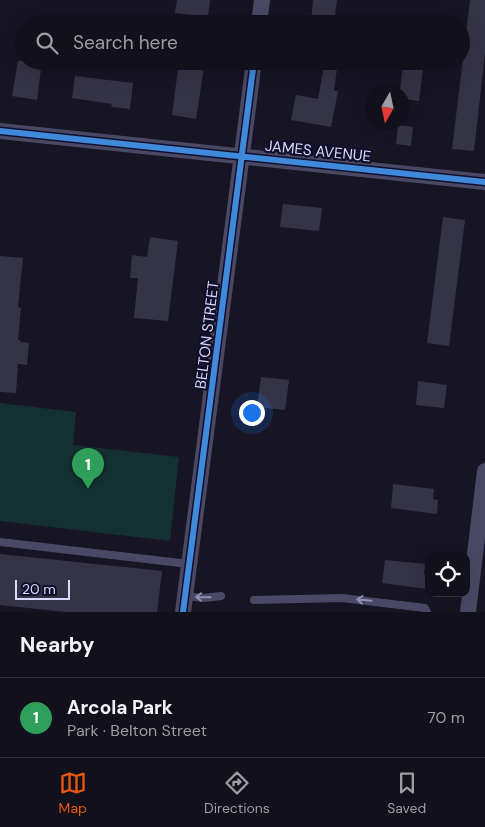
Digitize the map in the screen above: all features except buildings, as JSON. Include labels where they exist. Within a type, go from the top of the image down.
[{"type":"street","points":[[260,15],[262,0]]},
{"type":"street","name":"BELTON STREET","points":[[184,604],[253,70]]},
{"type":"street","name":"JAMES AVENUE","points":[[0,131],[485,182]]},
{"type":"street","points":[[468,612],[485,471]]},
{"type":"lane","points":[[0,542],[189,564]]},
{"type":"lane","points":[[184,604],[204,598],[221,596]]},
{"type":"lane","points":[[254,600],[342,598],[425,608],[427,612]]},
{"type":"green space","points":[[0,403],[76,412],[73,445],[179,457],[170,541],[0,521]]},
{"type":"cycle path","points":[[183,612],[253,70]]},
{"type":"cycle path","points":[[0,131],[485,182]]},
{"type":"place","name":"Arcola Park","points":[[88,489]]}]
